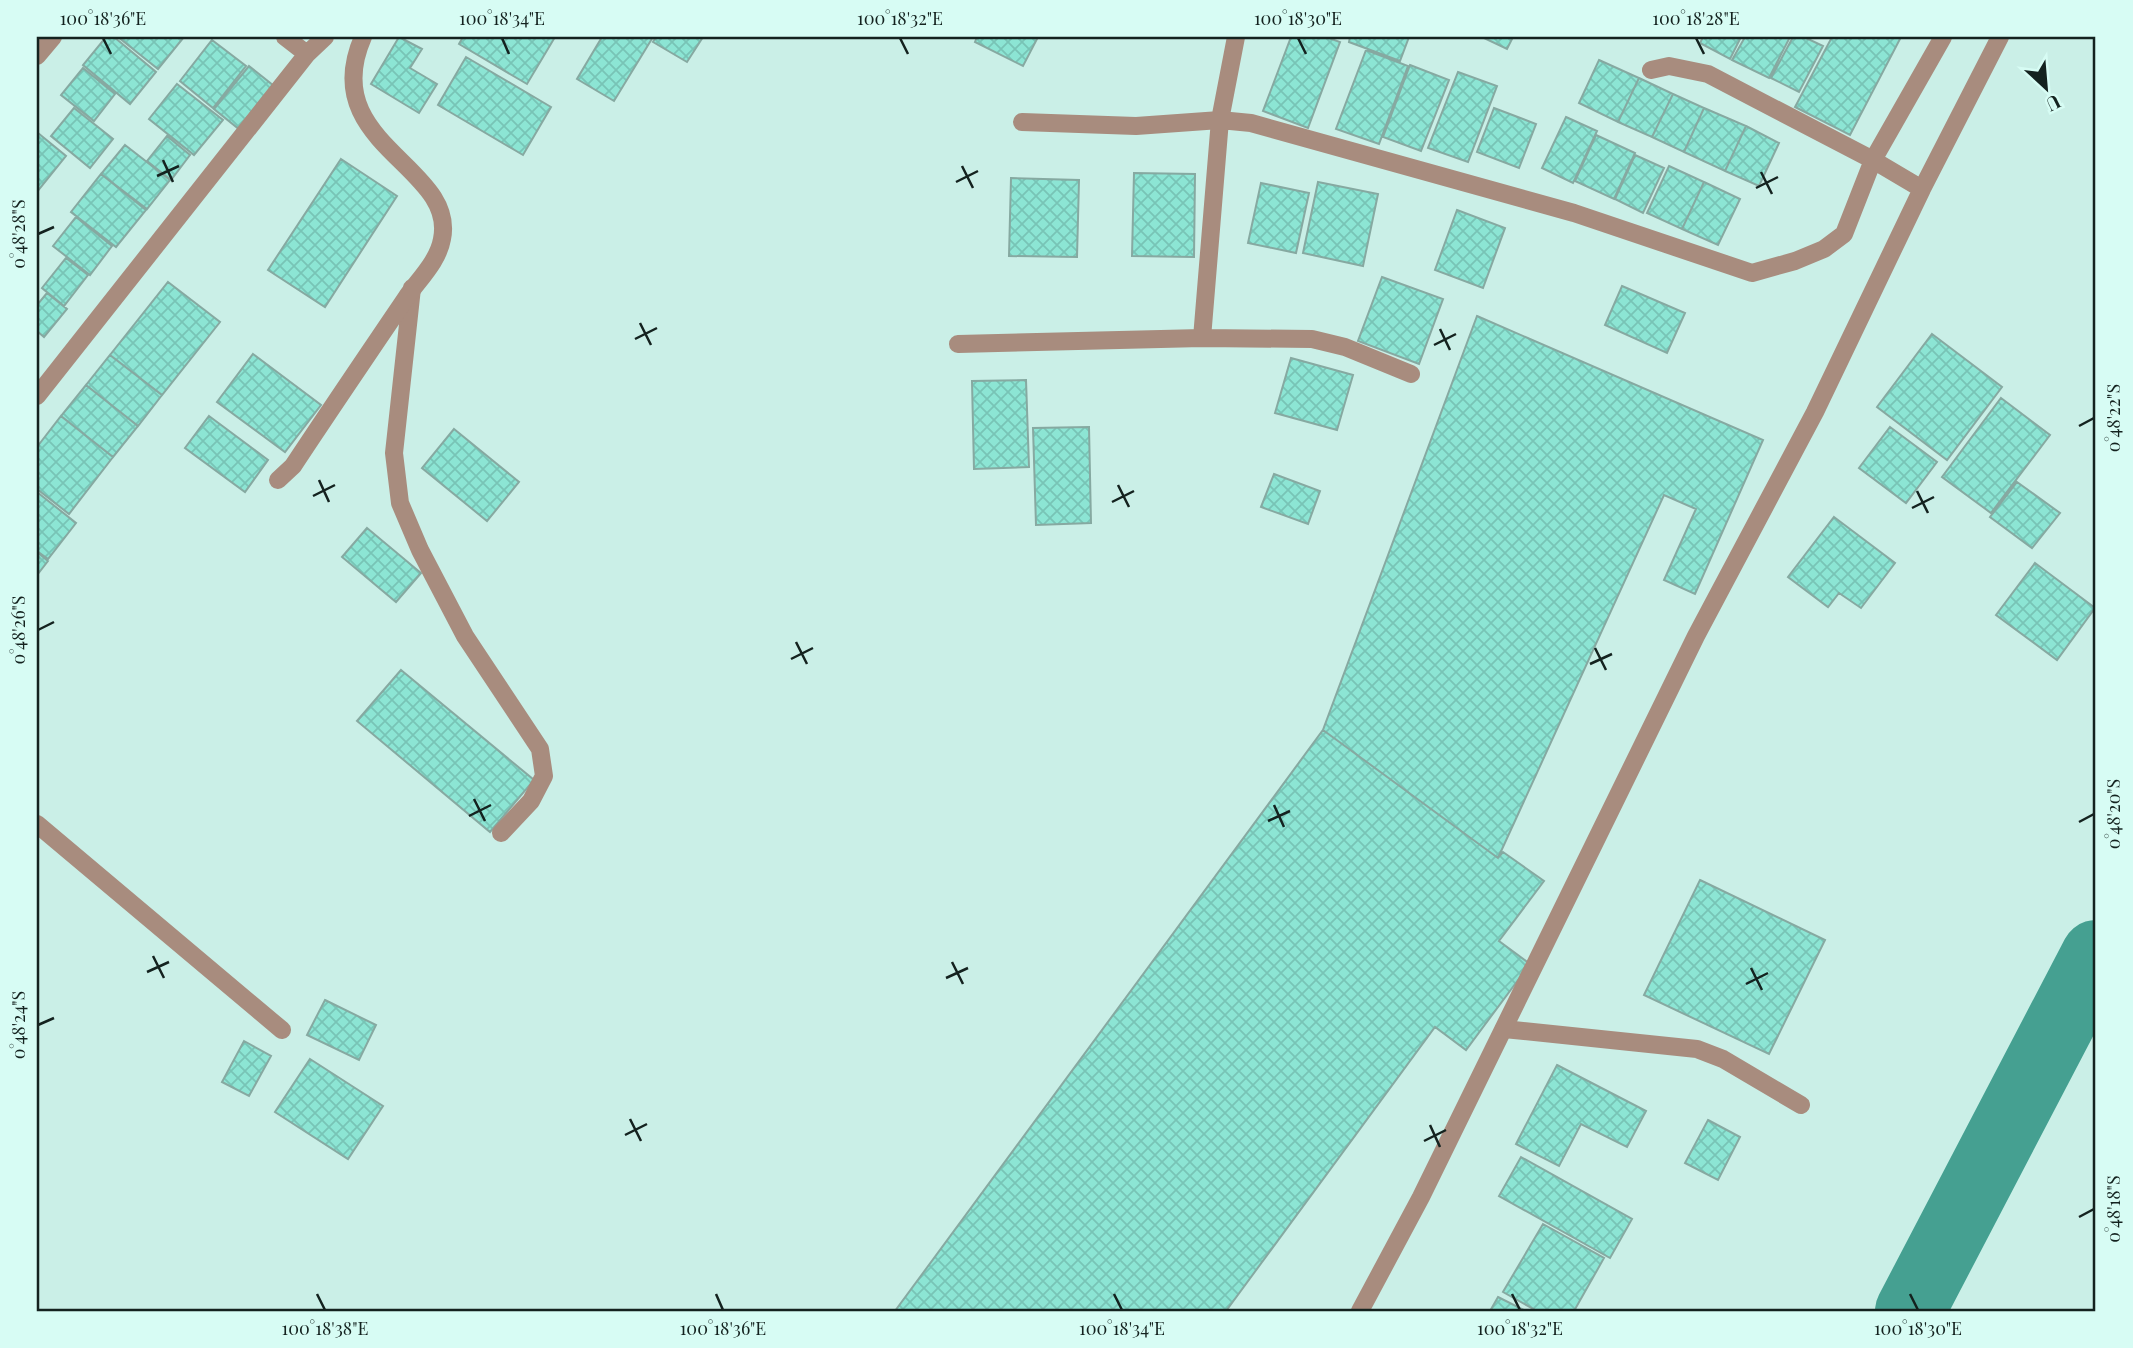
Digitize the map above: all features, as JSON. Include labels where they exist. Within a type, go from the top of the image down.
[{"type":"street","points":[[37,56],[53,37]]},
{"type":"street","points":[[285,37],[307,54]]},
{"type":"street","points":[[37,396],[307,54],[325,37]]},
{"type":"street","points":[[278,480],[293,466],[412,288],[434,260],[442,239],[442,214],[432,194],[371,130],[357,105],[353,76],[363,37]]},
{"type":"street","points":[[1202,338],[1220,120],[1236,37]]},
{"type":"street","points":[[1022,122],[1136,126],[1220,120],[1251,123],[1574,213],[1752,273],[1814,253],[1844,234],[1873,160],[1943,37]]},
{"type":"street","points":[[1360,1311],[1421,1197],[1696,636],[1815,412],[1922,189],[2000,37]]},
{"type":"street","points":[[1651,70],[1669,66],[1708,74],[1873,160],[1922,189]]},
{"type":"street","points":[[412,288],[394,453],[400,503],[420,550],[465,636],[540,748],[544,776],[531,801],[501,833]]},
{"type":"street","points":[[958,344],[1202,338],[1312,339],[1345,347],[1411,374]]},
{"type":"street","points":[[37,824],[282,1030]]},
{"type":"street","points":[[1504,1029],[1698,1049],[1723,1059],[1801,1105]]},
{"type":"building","points":[[106,37],[114,37],[156,72],[130,104],[83,65]]},
{"type":"building","points":[[118,37],[184,37],[158,69]]},
{"type":"building","points":[[399,37],[422,49],[410,68],[437,84],[419,113],[371,84]]},
{"type":"building","points":[[463,37],[555,37],[527,84],[459,44]]},
{"type":"building","points":[[602,37],[653,37],[614,101],[577,79]]},
{"type":"building","points":[[656,37],[703,37],[687,62],[653,42]]},
{"type":"building","points":[[977,37],[1038,37],[1023,66],[975,42]]},
{"type":"building","points":[[1291,37],[1326,37],[1340,42],[1308,128],[1263,111]]},
{"type":"building","points":[[1350,37],[1409,37],[1400,61],[1349,42]]},
{"type":"building","points":[[1482,37],[1513,37],[1507,49]]},
{"type":"building","points":[[1703,37],[1741,37],[1730,59],[1700,43]]},
{"type":"building","points":[[1745,37],[1790,37],[1769,78],[1732,60]]},
{"type":"building","points":[[1793,37],[1804,37],[1823,46],[1799,92],[1771,78]]},
{"type":"building","points":[[1832,37],[1901,37],[1850,135],[1795,107]]},
{"type":"building","points":[[212,40],[246,66],[213,108],[180,81]]},
{"type":"building","points":[[1366,50],[1408,66],[1379,144],[1336,129]]},
{"type":"building","points":[[466,57],[551,107],[523,155],[438,105]]},
{"type":"building","points":[[1599,60],[1639,78],[1618,122],[1579,103]]},
{"type":"building","points":[[1410,65],[1449,80],[1421,151],[1383,137]]},
{"type":"building","points":[[249,66],[274,86],[240,130],[214,109]]},
{"type":"building","points":[[83,68],[115,94],[94,121],[61,95]]},
{"type":"building","points":[[1458,72],[1497,86],[1468,162],[1428,148]]},
{"type":"building","points":[[1639,78],[1673,94],[1652,137],[1618,122]]},
{"type":"building","points":[[177,84],[223,120],[194,155],[149,119]]},
{"type":"building","points":[[1673,94],[1704,108],[1684,152],[1652,137]]},
{"type":"building","points":[[74,108],[113,139],[90,168],[51,136]]},
{"type":"building","points":[[1494,108],[1536,124],[1519,168],[1477,152]]},
{"type":"building","points":[[1704,108],[1746,126],[1725,171],[1684,152]]},
{"type":"building","points":[[1566,117],[1597,131],[1573,183],[1542,168]]},
{"type":"building","points":[[1746,126],[1779,143],[1759,186],[1725,171]]},
{"type":"building","points":[[38,133],[66,156],[37,192],[37,135]]},
{"type":"building","points":[[1596,135],[1635,153],[1614,199],[1575,181]]},
{"type":"building","points":[[167,136],[190,155],[171,180],[147,161]]},
{"type":"building","points":[[125,145],[170,180],[147,209],[101,174]]},
{"type":"building","points":[[1635,155],[1664,168],[1643,213],[1615,199]]},
{"type":"building","points":[[341,159],[397,196],[325,307],[268,270]]},
{"type":"building","points":[[1669,166],[1704,182],[1682,229],[1647,213]]},
{"type":"building","points":[[1134,173],[1195,174],[1194,257],[1132,256]]},
{"type":"building","points":[[101,174],[146,210],[116,247],[71,212]]},
{"type":"building","points":[[1011,178],[1079,180],[1077,257],[1009,256]]},
{"type":"building","points":[[1318,182],[1378,194],[1363,266],[1303,253]]},
{"type":"building","points":[[1704,182],[1740,199],[1718,245],[1682,229]]},
{"type":"building","points":[[1261,183],[1309,193],[1296,253],[1248,243]]},
{"type":"building","points":[[1457,210],[1505,228],[1483,288],[1435,270]]},
{"type":"building","points":[[76,217],[112,246],[90,275],[53,246]]},
{"type":"building","points":[[66,258],[88,275],[64,306],[42,288]]},
{"type":"building","points":[[1382,277],[1443,299],[1419,364],[1358,341]]},
{"type":"building","points":[[168,282],[220,322],[162,395],[110,355]]},
{"type":"building","points":[[1622,286],[1685,313],[1667,353],[1605,325]]},
{"type":"building","points":[[47,293],[67,309],[44,337],[37,331],[37,305]]},
{"type":"building","points":[[1477,316],[1763,440],[1695,594],[1664,580],[1696,509],[1664,495],[1498,858],[1323,730]]},
{"type":"building","points":[[1932,334],[2002,387],[1947,460],[1877,407]]},
{"type":"building","points":[[253,354],[321,405],[285,452],[217,402]]},
{"type":"building","points":[[110,355],[162,395],[138,426],[86,385]]},
{"type":"building","points":[[1291,358],[1353,375],[1337,430],[1275,413]]},
{"type":"building","points":[[1026,380],[1029,467],[974,469],[972,381]]},
{"type":"building","points":[[86,385],[138,426],[113,457],[61,416]]},
{"type":"building","points":[[2001,398],[2050,435],[1991,513],[1942,477]]},
{"type":"building","points":[[61,416],[113,457],[69,514],[37,489],[37,447]]},
{"type":"building","points":[[209,416],[268,460],[245,492],[185,448]]},
{"type":"building","points":[[1089,427],[1091,523],[1036,525],[1033,428]]},
{"type":"building","points":[[1890,427],[1937,462],[1906,503],[1859,468]]},
{"type":"building","points":[[454,429],[519,482],[487,521],[422,468]]},
{"type":"building","points":[[1274,474],[1320,491],[1308,524],[1261,507]]},
{"type":"building","points":[[2017,482],[2060,513],[2032,548],[1990,517]]},
{"type":"building","points":[[37,492],[76,523],[48,559],[37,551]]},
{"type":"building","points":[[1834,517],[1895,563],[1861,608],[1839,593],[1828,607],[1788,577]]},
{"type":"building","points":[[367,528],[421,573],[396,602],[342,557]]},
{"type":"building","points":[[37,552],[48,561],[37,575]]},
{"type":"building","points":[[2035,563],[2095,608],[2057,660],[1996,615]]},
{"type":"building","points":[[401,670],[534,780],[490,832],[357,721]]},
{"type":"building","points":[[1323,730],[1498,858],[1503,852],[1544,881],[1499,941],[1530,964],[1466,1050],[1435,1027],[1226,1311],[895,1311]]},
{"type":"building","points":[[1700,880],[1825,940],[1769,1054],[1644,995]]},
{"type":"building","points":[[325,1000],[376,1025],[359,1060],[307,1035]]},
{"type":"building","points":[[244,1041],[271,1056],[249,1096],[222,1082]]},
{"type":"building","points":[[310,1059],[383,1106],[348,1159],[275,1112]]},
{"type":"building","points":[[1557,1065],[1646,1111],[1627,1147],[1581,1124],[1559,1166],[1516,1144]]},
{"type":"building","points":[[1708,1120],[1740,1137],[1718,1180],[1685,1163]]},
{"type":"building","points":[[1521,1157],[1632,1219],[1610,1258],[1499,1196]]},
{"type":"building","points":[[1543,1224],[1604,1258],[1574,1311],[1537,1311],[1503,1292]]},
{"type":"building","points":[[1498,1297],[1526,1311],[1490,1311]]},
{"type":"waterway","points":[[1910,1311],[2096,955]]}]
